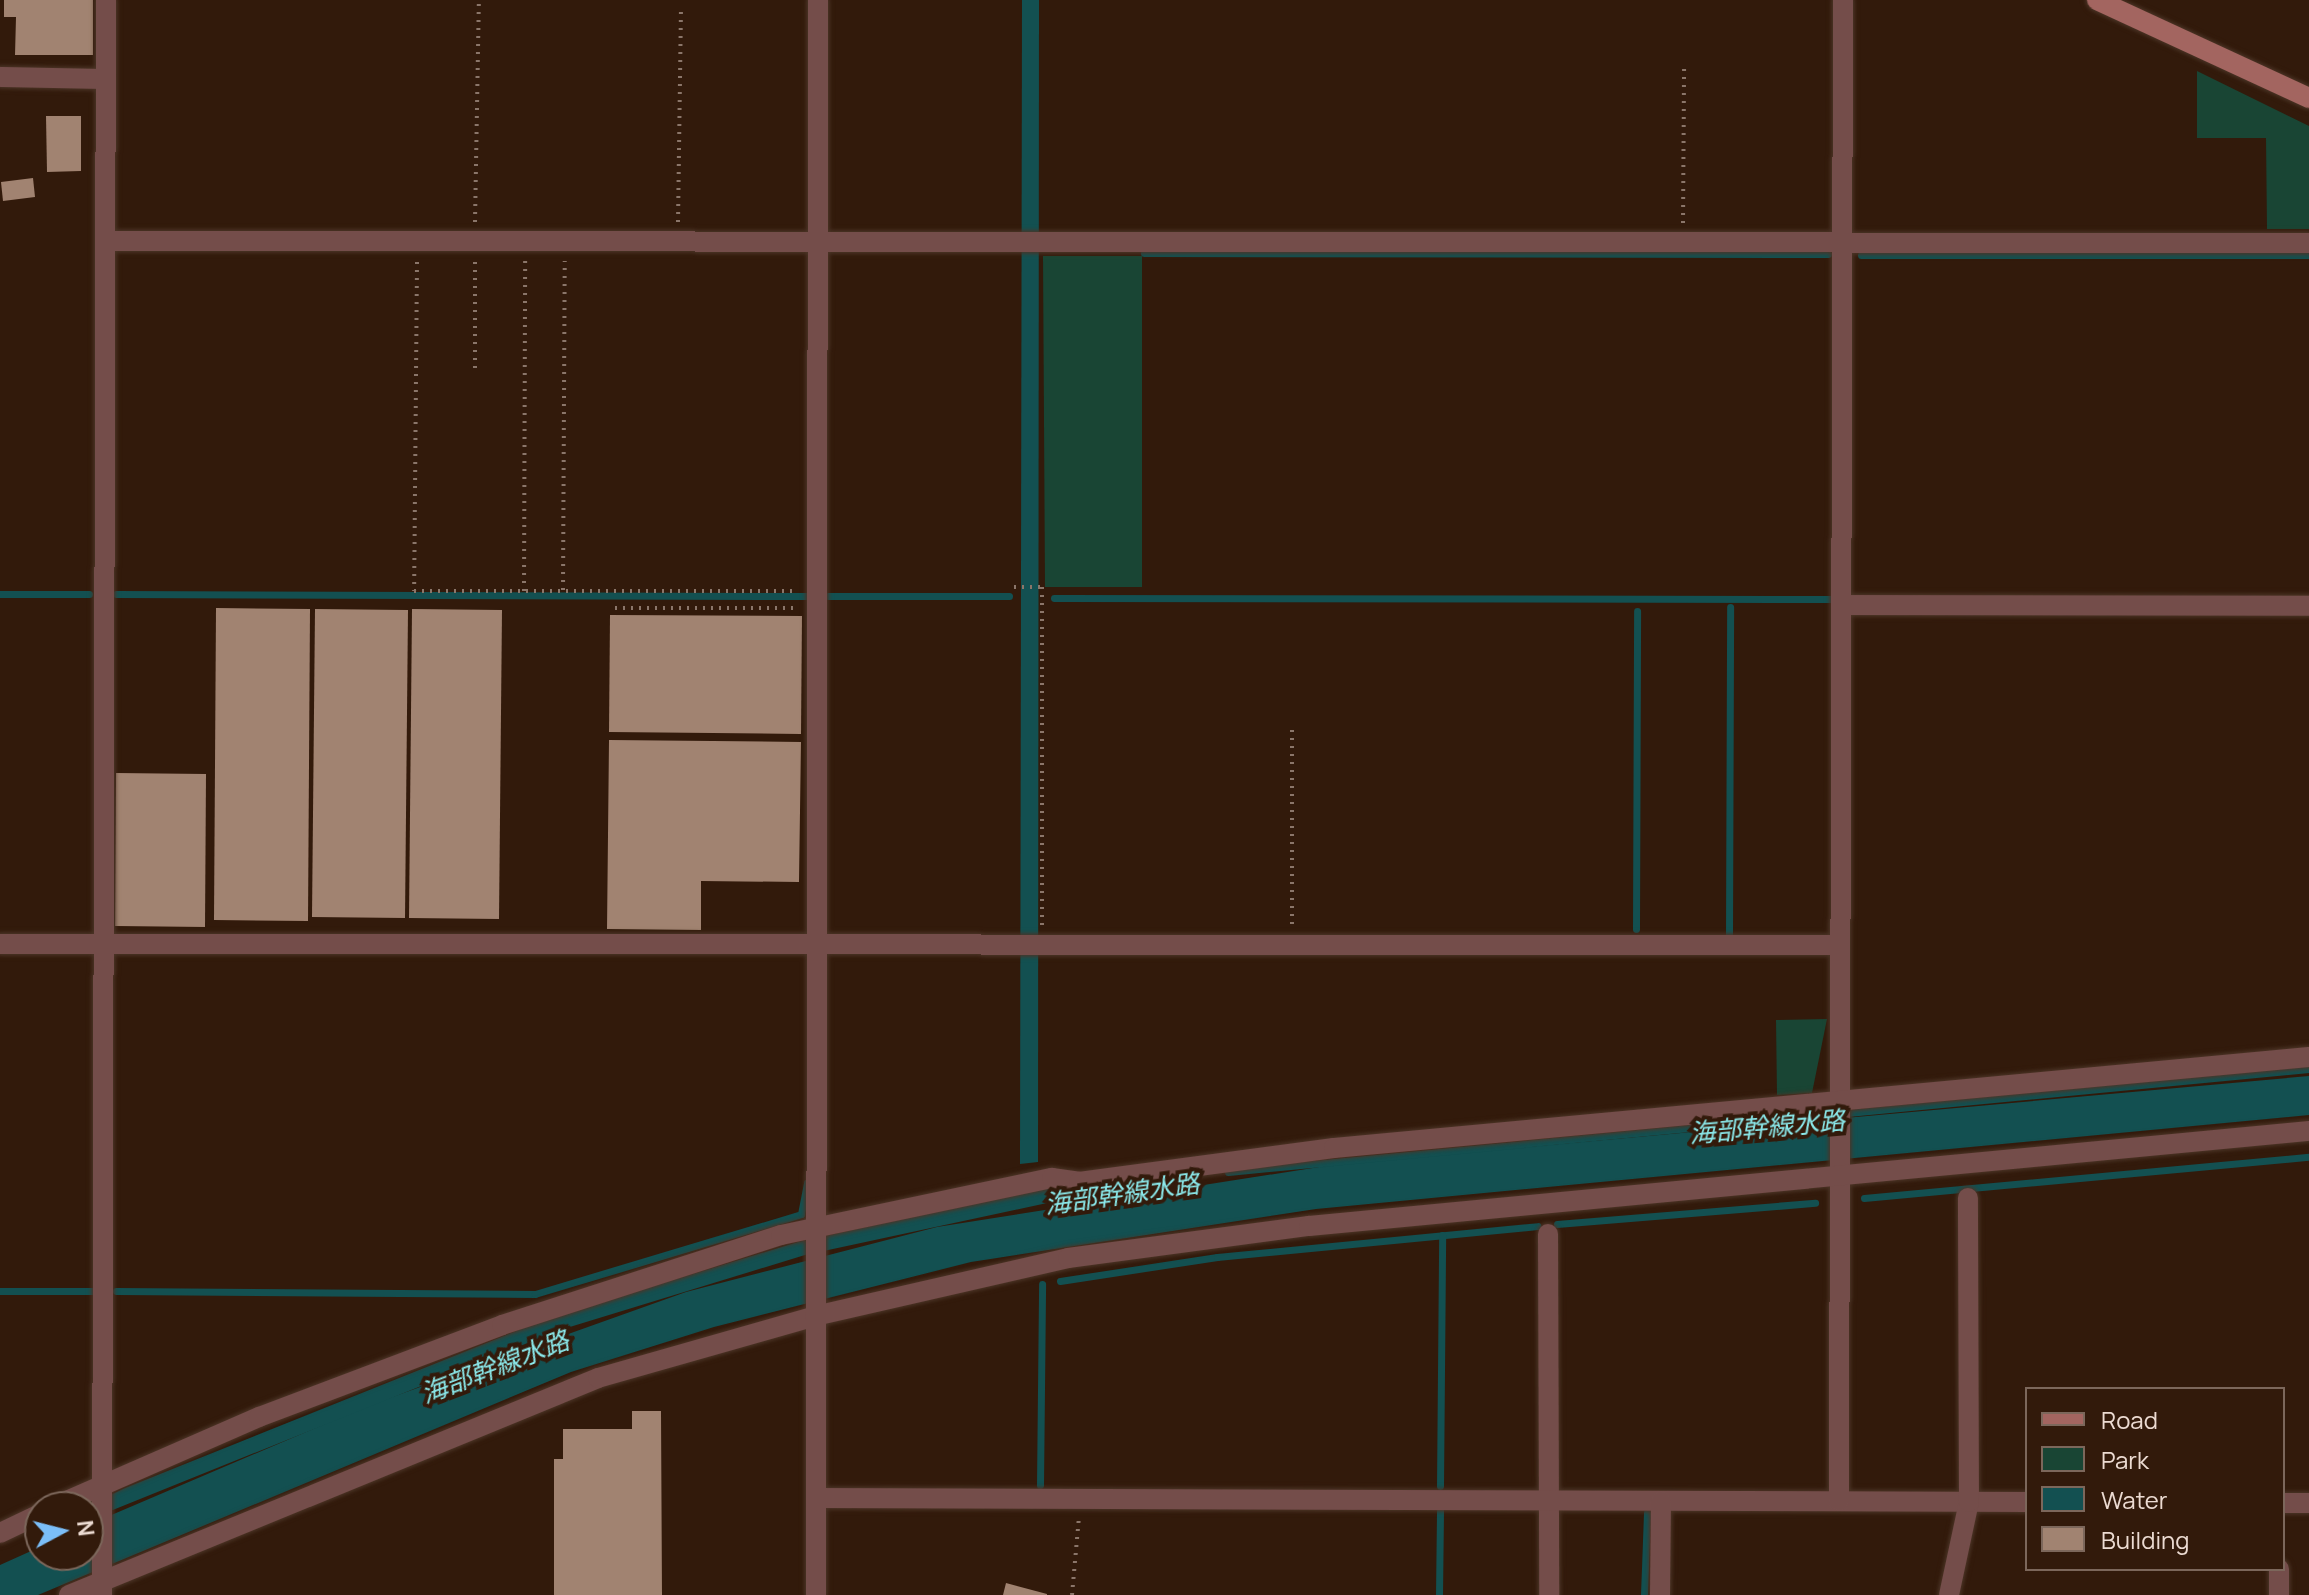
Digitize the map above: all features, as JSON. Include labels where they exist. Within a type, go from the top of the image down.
[{"type":"main road","points":[[2097,0],[2309,98]]},
{"type":"street","points":[[102,1580],[106,0]]},
{"type":"street","points":[[816,1595],[818,0]]},
{"type":"street","points":[[1839,1501],[1842,1176],[1836,1102],[1840,945],[1843,0]]},
{"type":"street","points":[[0,77],[106,79]]},
{"type":"street","points":[[106,241],[2309,243]]},
{"type":"street","points":[[1841,605],[2309,606]]},
{"type":"street","points":[[0,944],[1840,945]]},
{"type":"street","points":[[94,1491],[502,1325],[818,1228],[1052,1178],[1079,1182],[1334,1148],[2309,1057]]},
{"type":"street","points":[[69,1595],[519,1405],[815,1316],[1068,1258],[1309,1226],[2309,1131]]},
{"type":"street","points":[[1949,1595],[1969,1502],[1968,1198]]},
{"type":"street","points":[[1548,1234],[1549,1595]]},
{"type":"street","points":[[817,1498],[2025,1502]]},
{"type":"street","points":[[1660,1595],[1661,1501]]},
{"type":"street","points":[[2285,1503],[2309,1503]]},
{"type":"street","points":[[0,1533],[24,1522]]},
{"type":"street","points":[[2279,1571],[2279,1595]]},
{"type":"path","points":[[475,374],[479,0]]},
{"type":"path","points":[[678,241],[681,12]]},
{"type":"path","points":[[1683,243],[1684,66]]},
{"type":"path","points":[[417,241],[414,591],[563,590],[815,600]]},
{"type":"path","points":[[524,591],[525,241]]},
{"type":"path","points":[[563,590],[565,241]]},
{"type":"path","points":[[1016,587],[1040,587],[1042,944]]},
{"type":"path","points":[[615,608],[815,600]]},
{"type":"path","points":[[1292,730],[1292,944]]},
{"type":"path","points":[[1072,1595],[1081,1499]]},
{"type":"green space","points":[[2197,71],[2309,126],[2309,229],[2267,229],[2266,138],[2197,138]]},
{"type":"green space","points":[[1043,256],[1142,256],[1142,587],[1045,587]]},
{"type":"green space","points":[[1827,1019],[1812,1093],[1777,1095],[1776,1020]]},
{"type":"water","points":[[1022,0],[1039,0],[1038,1162],[1020,1164]]},
{"type":"water","name":"海部幹線水路","points":[[2309,1076],[2309,1115],[1316,1209],[971,1262],[714,1327],[571,1372],[104,1567],[104,1518],[367,1406],[686,1292],[937,1227],[1338,1164]]},
{"type":"water","points":[[1049,1187],[1074,1190],[1075,1197],[805,1255],[560,1330],[104,1514],[104,1498],[125,1488],[551,1317],[798,1242]]},
{"type":"water","points":[[24,1554],[24,1571],[95,1571],[38,1595],[0,1595],[0,1565]]},
{"type":"building","points":[[4,0],[93,0],[93,55],[15,55],[16,17],[4,17]]},
{"type":"building","points":[[46,116],[81,116],[81,171],[47,172]]},
{"type":"building","points":[[33,178],[35,197],[3,201],[1,182]]},
{"type":"building","points":[[216,608],[310,609],[308,921],[214,920]]},
{"type":"building","points":[[315,609],[408,610],[405,918],[312,917]]},
{"type":"building","points":[[412,609],[502,610],[499,919],[409,918]]},
{"type":"building","points":[[610,615],[802,616],[801,734],[609,732]]},
{"type":"building","points":[[609,740],[801,742],[799,882],[701,881],[701,930],[607,929]]},
{"type":"building","points":[[116,773],[206,774],[205,927],[115,926]]},
{"type":"building","points":[[632,1411],[661,1411],[662,1595],[554,1595],[554,1459],[563,1459],[563,1429],[632,1429]]},
{"type":"building","points":[[1006,1583],[1047,1594],[1047,1595],[1003,1595]]},
{"type":"waterway","points":[[1144,253],[1828,254]]},
{"type":"waterway","points":[[1861,255],[2309,255]]},
{"type":"waterway","points":[[0,594],[89,594]]},
{"type":"waterway","points":[[116,594],[806,596]]},
{"type":"waterway","points":[[828,596],[1009,596]]},
{"type":"waterway","points":[[1054,598],[1830,599]]},
{"type":"waterway","points":[[1729,935],[1730,607]]},
{"type":"waterway","points":[[1636,929],[1637,611]]},
{"type":"waterway","name":"海部幹線水路","points":[[1228,1172],[2309,1069]]},
{"type":"waterway","points":[[1864,1198],[2309,1157]]},
{"type":"waterway","name":"海部幹線水路","points":[[1066,1195],[1160,1181]]},
{"type":"waterway","points":[[116,1291],[535,1294],[801,1214],[807,1183]]},
{"type":"waterway","points":[[1557,1224],[1815,1203]]},
{"type":"waterway","points":[[1060,1281],[1217,1257],[1538,1226]]},
{"type":"waterway","points":[[1440,1486],[1442,1235]]},
{"type":"waterway","points":[[1040,1485],[1042,1284]]},
{"type":"waterway","points":[[0,1291],[95,1291]]},
{"type":"waterway","points":[[1439,1595],[1440,1509]]},
{"type":"waterway","points":[[1644,1595],[1647,1512]]}]
